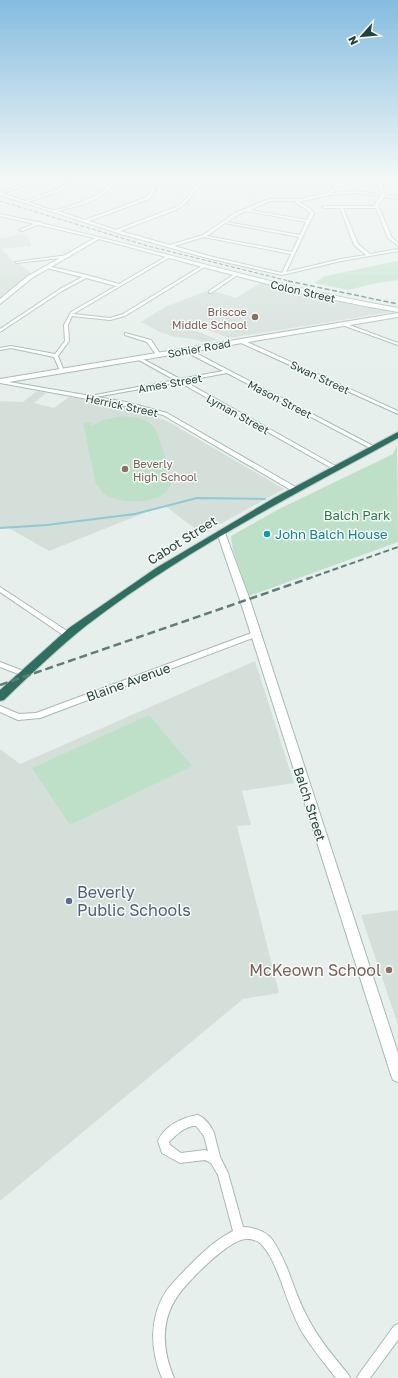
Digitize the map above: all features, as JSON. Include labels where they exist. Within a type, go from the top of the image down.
[{"type":"highway","name":"Cabot Street","points":[[0,696],[68,635],[121,596],[182,556],[221,533],[398,435]]},
{"type":"main road","points":[[0,302],[30,277],[91,242]]},
{"type":"main road","name":"Colon Street","points":[[111,242],[343,300],[398,310]]},
{"type":"main road","name":"Sohier Road","points":[[0,381],[398,315]]},
{"type":"main road","points":[[26,386],[23,383],[28,376]]},
{"type":"main road","name":"Herrick Street","points":[[0,381],[90,397],[144,408],[165,414],[296,491]]},
{"type":"main road","name":"Balch Street","points":[[221,533],[256,634],[398,1075]]},
{"type":"street","points":[[158,242],[283,274],[398,250]]},
{"type":"street","points":[[171,246],[183,242]]},
{"type":"street","points":[[237,242],[292,253]]},
{"type":"street","points":[[283,274],[298,242]]},
{"type":"street","points":[[355,242],[357,247],[369,255]]},
{"type":"street","points":[[17,262],[68,256]]},
{"type":"street","points":[[56,356],[67,342],[65,327],[66,321],[71,315],[168,256]]},
{"type":"street","points":[[71,315],[110,319],[124,315],[204,266]]},
{"type":"street","points":[[48,267],[119,285]]},
{"type":"street","points":[[210,292],[238,274]]},
{"type":"street","points":[[0,331],[61,290],[87,276]]},
{"type":"street","points":[[343,324],[398,344]]},
{"type":"street","points":[[127,334],[149,341],[159,355]]},
{"type":"street","name":"Swan Street","points":[[241,341],[398,413]]},
{"type":"street","points":[[0,348],[11,347],[56,356]]},
{"type":"street","name":"Mason Street","points":[[186,350],[374,448]]},
{"type":"street","points":[[56,356],[62,371]]},
{"type":"street","name":"Lyman Street","points":[[139,358],[336,469]]},
{"type":"street","name":"Ames Street","points":[[90,397],[227,372]]},
{"type":"street","points":[[0,589],[68,635]]},
{"type":"street","name":"Blaine Avenue","points":[[0,709],[18,717],[37,716],[256,634]]},
{"type":"street","points":[[0,664],[24,674]]},
{"type":"street","points":[[214,1159],[205,1155],[180,1158],[166,1149],[163,1141],[174,1129],[189,1121],[198,1120],[209,1133],[214,1159],[223,1173],[239,1234]]},
{"type":"street","points":[[168,1378],[159,1351],[158,1333],[167,1301],[186,1279],[222,1243],[239,1234],[252,1233],[264,1240],[274,1253],[302,1318],[317,1346],[344,1378]]},
{"type":"street","points":[[363,1378],[398,1330]]},
{"type":"shaded area","points":[[0,242],[30,242],[31,246],[2,249],[15,264],[19,264],[31,273],[0,298]]},
{"type":"shaded area","name":"Briscoe Middle School","points":[[260,283],[320,298],[391,312],[229,338],[202,328],[192,329],[218,340],[203,342],[194,339],[175,337],[160,332],[141,322],[165,307],[210,290],[236,298]]},
{"type":"shaded area","name":"Beverly High School","points":[[37,391],[46,393],[34,403],[54,408],[69,397],[111,404],[149,414],[169,422],[284,489],[202,534],[164,505],[49,551],[7,527],[0,528],[0,401],[23,402]]},
{"type":"shaded area","points":[[255,661],[294,783],[242,791],[251,825],[237,826],[279,993],[243,999],[0,1201],[0,749],[20,764]]},
{"type":"shaded area","name":"McKeown School","points":[[398,910],[398,1025],[361,915]]},
{"type":"green space","points":[[398,261],[398,280],[377,283],[349,290],[314,283],[325,276]]},
{"type":"green space","points":[[123,416],[146,421],[156,430],[168,465],[171,479],[171,483],[167,491],[159,497],[136,502],[123,501],[112,498],[103,493],[98,485],[96,485],[83,423],[91,422],[92,426],[103,420]]},
{"type":"green space","name":"Balch Park","points":[[397,446],[398,542],[249,596],[233,550],[231,536],[279,509],[393,454]]},
{"type":"green space","points":[[149,715],[192,766],[70,825],[32,768]]},
{"type":"waterway","points":[[0,528],[47,525],[135,514],[197,498],[265,499]]},
{"type":"railway","points":[[136,242],[293,282]]},
{"type":"railway","points":[[288,281],[398,304]]},
{"type":"railway","points":[[307,579],[398,547]]},
{"type":"railway","points":[[0,685],[310,578]]},
{"type":"place","name":"Briscoe Middle School","points":[[255,317]]},
{"type":"place","name":"Beverly High School","points":[[125,469]]},
{"type":"place","name":"John Balch House","points":[[267,534]]},
{"type":"place","name":"Beverly Public Schools","points":[[69,901]]},
{"type":"place","name":"McKeown School","points":[[389,970]]}]
